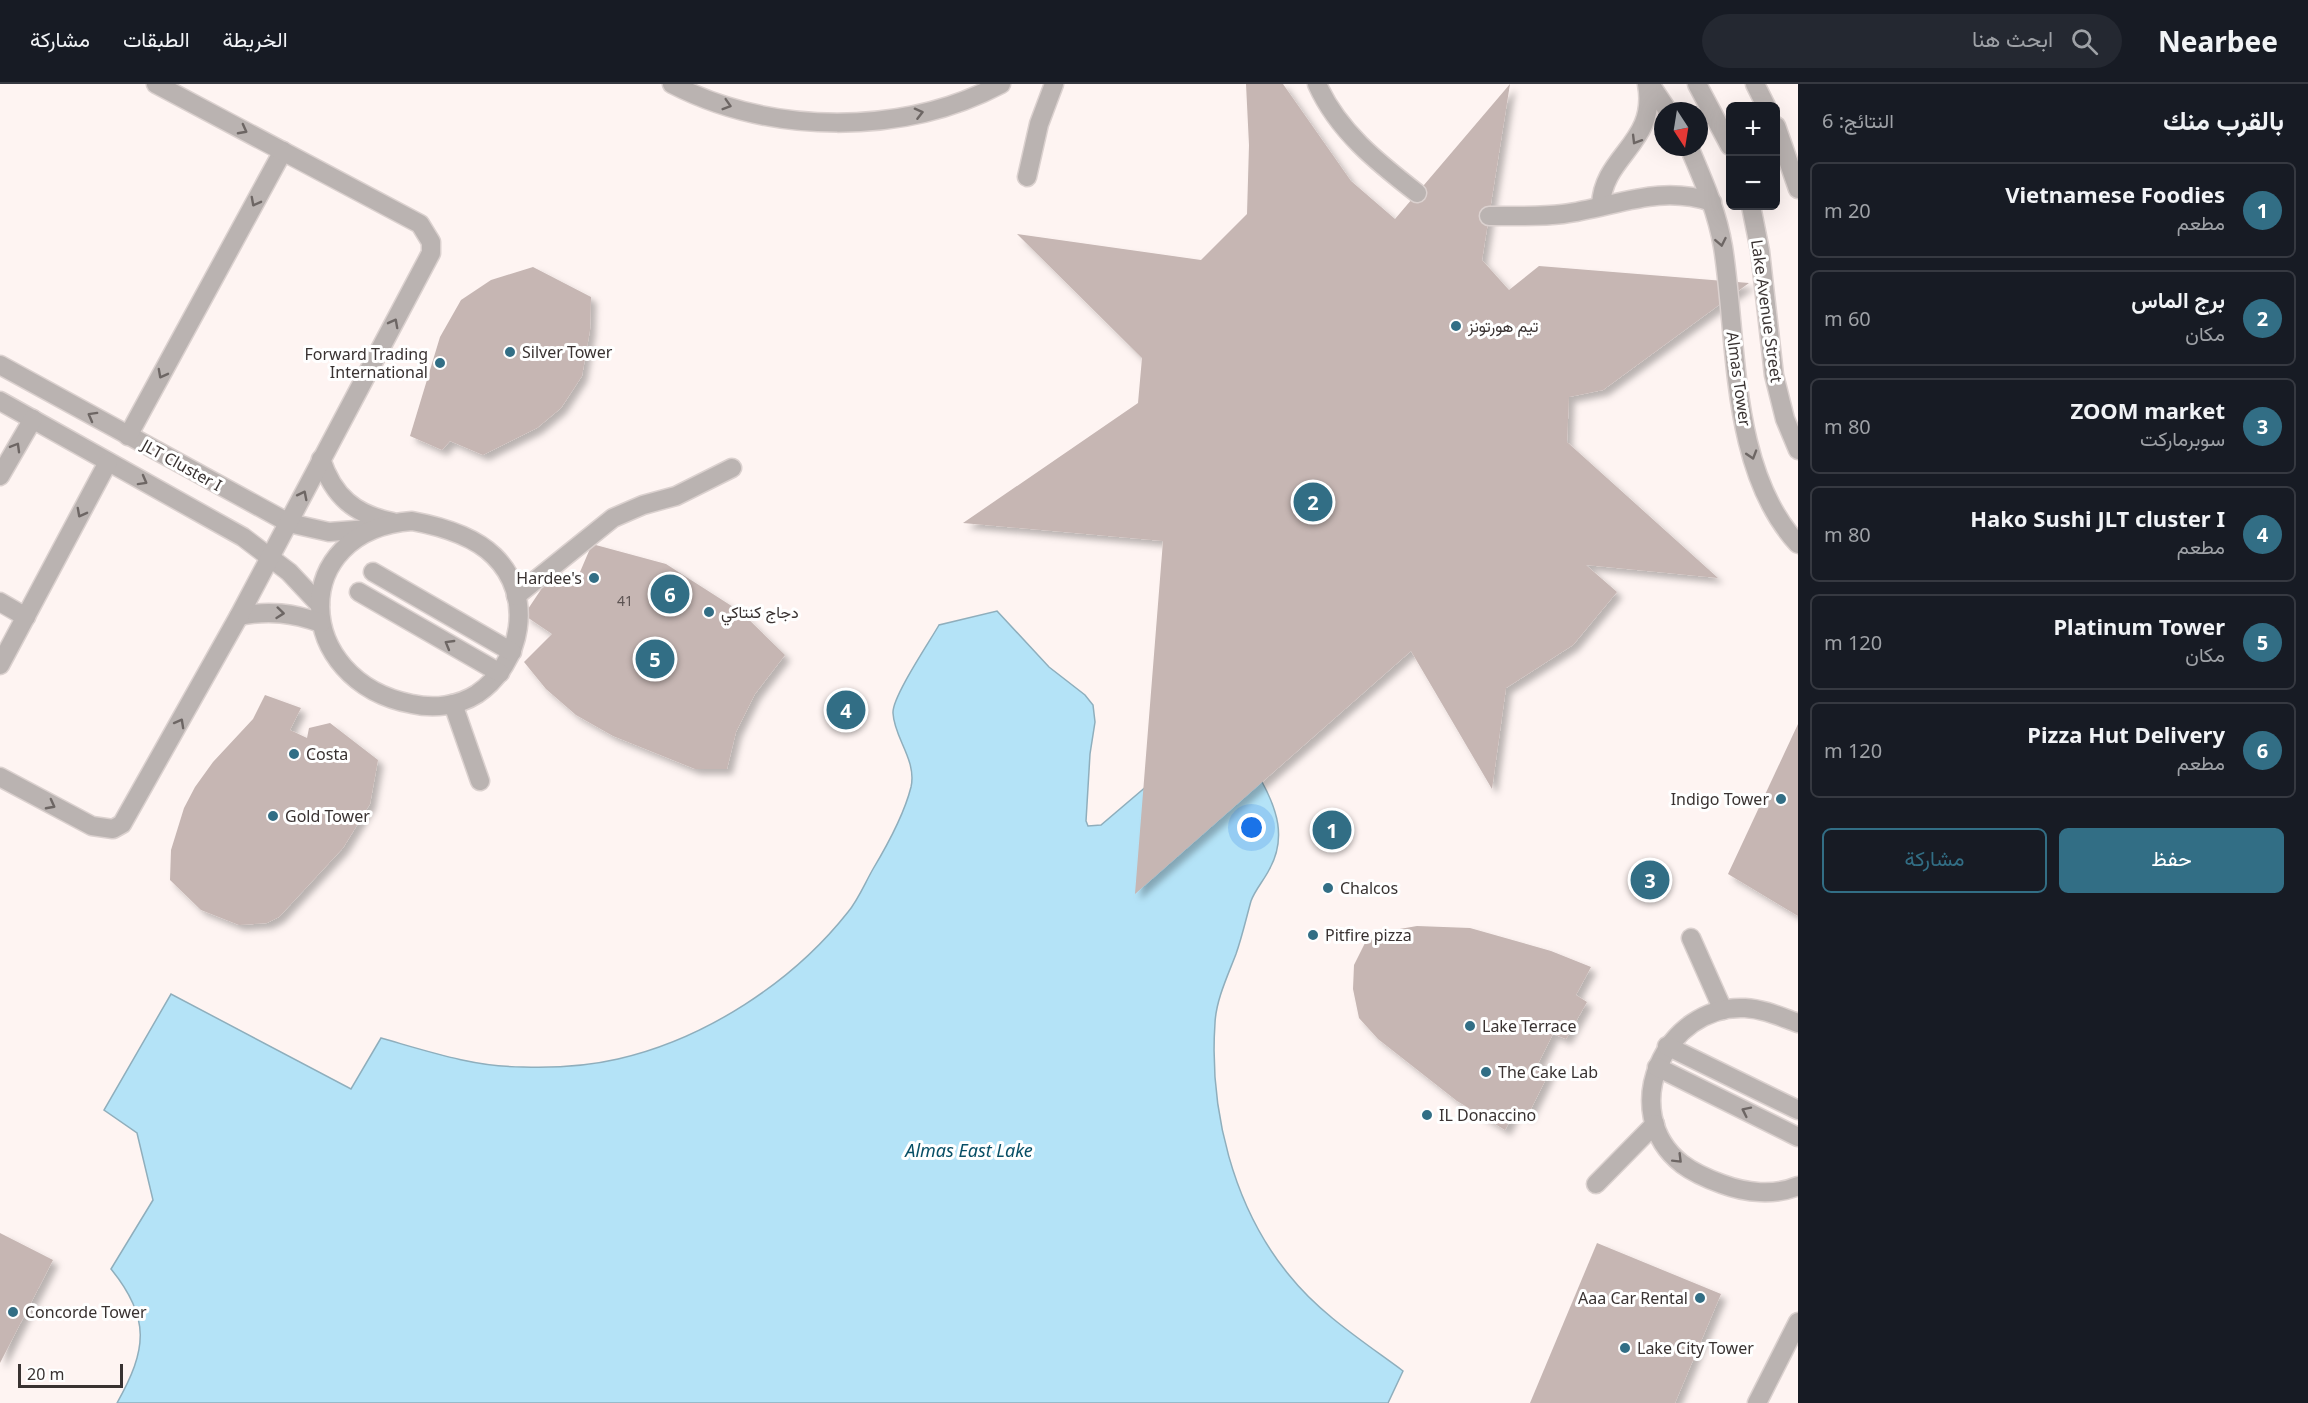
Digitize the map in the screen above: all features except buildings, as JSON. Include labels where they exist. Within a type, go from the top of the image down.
[{"type":"street","points":[[0,777],[92,826],[113,829],[122,824],[271,557],[426,264],[431,242],[420,224],[156,84]]},
{"type":"street","points":[[672,84],[727,106],[781,118],[837,123],[904,116],[947,106],[1001,84]]},
{"type":"street","points":[[1027,177],[1039,124],[1054,84]]},
{"type":"street","points":[[1317,84],[1324,100],[1349,135],[1380,165],[1417,193]]},
{"type":"street","points":[[1648,84],[1661,102]]},
{"type":"street","points":[[1600,205],[1601,190],[1607,175],[1631,148],[1641,132],[1647,114],[1648,84]]},
{"type":"street","points":[[1697,84],[1726,137]]},
{"type":"street","points":[[1755,84],[1764,102]]},
{"type":"street","points":[[1780,137],[1798,189]]},
{"type":"street","points":[[128,436],[283,151]]},
{"type":"street","name":"Almas Tower","points":[[1693,156],[1712,202],[1729,287],[1737,380],[1745,430],[1760,479],[1786,531],[1798,544]]},
{"type":"street","points":[[1489,216],[1564,214],[1659,194],[1695,196],[1712,202]]},
{"type":"street","name":"Lake Avenue Street","points":[[1752,210],[1760,251],[1774,375],[1785,419],[1798,450]]},
{"type":"street","name":"JLT Cluster I","points":[[0,365],[289,523],[329,532],[374,528],[394,522],[429,524],[472,541],[494,556],[507,574],[516,596],[519,615],[518,634],[512,652],[500,673],[479,692],[453,704],[426,707],[398,702],[368,690],[346,672],[334,657],[320,614],[271,557],[243,537],[0,401]]},
{"type":"street","points":[[0,476],[33,419]]},
{"type":"street","points":[[321,459],[327,479],[347,503],[374,519],[394,522]]},
{"type":"street","points":[[0,665],[108,462]]},
{"type":"street","points":[[516,596],[613,518],[643,505],[676,496],[732,468]]},
{"type":"street","name":"JLT Cluster I","points":[[320,614],[324,581],[336,559],[353,541],[374,528]]},
{"type":"street","points":[[373,572],[512,652]]},
{"type":"street","points":[[359,592],[500,673]]},
{"type":"street","points":[[0,602],[26,617]]},
{"type":"street","points":[[239,616],[259,612],[320,614]]},
{"type":"street","points":[[453,704],[480,781]]},
{"type":"street","points":[[1691,938],[1723,1010]]},
{"type":"street","points":[[1795,1192],[1763,1193],[1730,1187],[1703,1177],[1680,1163],[1665,1145],[1655,1124],[1652,1086],[1657,1067],[1668,1046],[1682,1029],[1701,1017],[1723,1010],[1746,1008],[1768,1012],[1798,1023]]},
{"type":"street","points":[[1668,1046],[1798,1110]]},
{"type":"street","points":[[1657,1067],[1798,1137]]},
{"type":"street","points":[[1596,1184],[1655,1124]]},
{"type":"street","points":[[1757,1403],[1798,1322]]},
{"type":"water","name":"Almas East Lake","points":[[997,611],[1049,667],[1085,695],[1093,705],[1095,722],[1090,754],[1086,821],[1088,826],[1101,825],[1168,768],[1261,780],[1267,791],[1278,824],[1278,847],[1269,870],[1251,901],[1216,1014],[1214,1056],[1221,1123],[1239,1188],[1269,1248],[1301,1289],[1328,1315],[1403,1371],[1388,1403],[117,1403],[134,1367],[139,1350],[140,1334],[133,1303],[111,1269],[153,1200],[137,1133],[104,1110],[171,994],[351,1089],[381,1038],[469,1061],[535,1067],[571,1066],[618,1059],[683,1038],[745,1005],[774,984],[826,938],[852,907],[895,829],[911,787],[911,768],[894,722],[894,705],[898,695],[939,625]]},
{"type":"place","name":"تيم هورتونز","points":[[1456,326]]},
{"type":"place","name":"Silver Tower","points":[[510,352]]},
{"type":"place","name":"Forward Trading International","points":[[440,363]]},
{"type":"place","name":"برج الماس","points":[[1313,502]]},
{"type":"place","name":"Hardee's","points":[[594,578]]},
{"type":"place","name":"Pizza Hut Delivery","points":[[670,594]]},
{"type":"place","name":"دجاج كنتاكي","points":[[709,612]]},
{"type":"place","name":"Platinum Tower","points":[[655,659]]},
{"type":"place","name":"Hako Sushi JLT cluster I","points":[[846,710]]},
{"type":"place","name":"Costa","points":[[294,754]]},
{"type":"place","name":"Indigo Tower","points":[[1781,799]]},
{"type":"place","name":"Gold Tower","points":[[273,816]]},
{"type":"place","name":"Vietnamese Foodies","points":[[1332,830]]},
{"type":"place","name":"ZOOM market","points":[[1650,880]]},
{"type":"place","name":"Chalcos","points":[[1328,888]]},
{"type":"place","name":"Pitfire pizza","points":[[1313,935]]},
{"type":"place","name":"Lake Terrace","points":[[1470,1026]]},
{"type":"place","name":"The Cake Lab","points":[[1486,1072]]},
{"type":"place","name":"IL Donaccino","points":[[1427,1115]]},
{"type":"place","name":"Aaa Car Rental","points":[[1700,1298]]},
{"type":"place","name":"Concorde Tower","points":[[13,1312]]},
{"type":"place","name":"Lake City Tower","points":[[1625,1348]]}]
